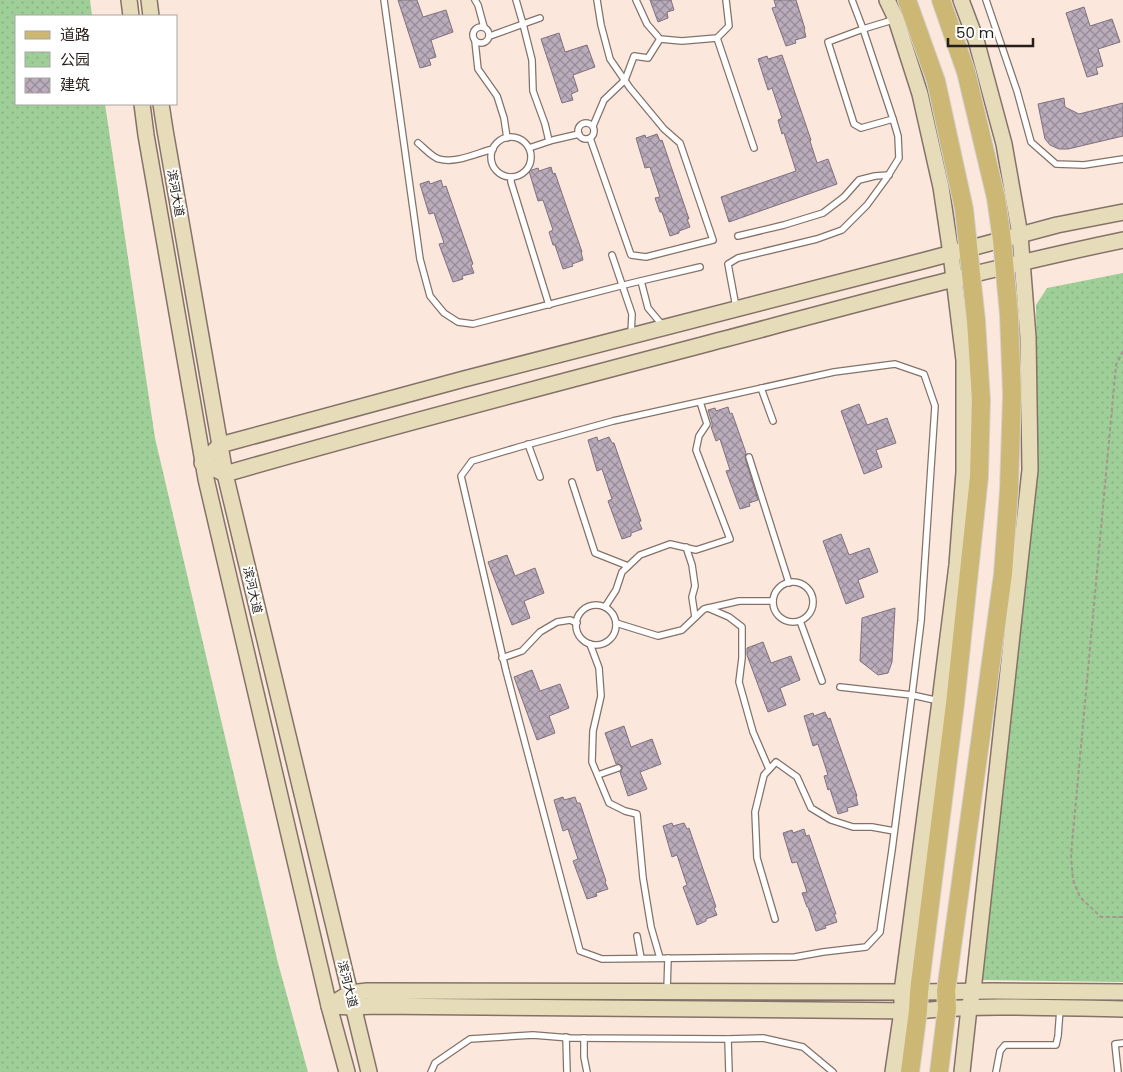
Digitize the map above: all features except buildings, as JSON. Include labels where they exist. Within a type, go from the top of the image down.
[{"type":"main road","points":[[907,0],[936,81],[964,209],[972,275],[981,400],[979,477],[910,992],[910,1072]]},
{"type":"main road","points":[[939,1072],[946,1000],[1003,574],[1009,490],[1012,395],[1009,315],[996,198],[966,72],[941,0]]},
{"type":"street","points":[[129,0],[131,15]]},
{"type":"street","points":[[149,0],[151,15]]},
{"type":"street","points":[[888,0],[920,94],[941,188],[964,360],[964,472],[956,565],[948,703]]},
{"type":"street","points":[[961,0],[976,40],[1004,144],[1020,235],[1028,336],[1030,470],[973,991],[962,1072]]},
{"type":"street","name":"滨河大道","points":[[142,105],[202,463],[329,1006],[347,1072]]},
{"type":"street","name":"滨河大道","points":[[161,105],[225,474],[369,1072]]},
{"type":"street","points":[[1123,212],[1057,225],[220,445],[202,463],[225,474],[471,405],[954,279],[1123,240]]},
{"type":"street","points":[[329,1006],[352,1000],[367,992],[667,991],[910,992],[946,1000],[970,1008],[1123,1009]]},
{"type":"street","points":[[352,1000],[405,1006],[910,1011],[973,991],[1123,992]]},
{"type":"street","points":[[893,1072],[910,1011]]},
{"type":"lane","points":[[384,0],[420,259],[430,296],[444,313],[458,322],[473,324],[700,267]]},
{"type":"lane","points":[[475,0],[484,27],[488,30],[490,36]]},
{"type":"lane","points":[[516,0],[532,60],[533,92],[549,141]]},
{"type":"lane","points":[[590,138],[631,255],[646,257],[713,240],[680,143],[664,129],[610,59],[597,0]]},
{"type":"lane","points":[[636,0],[647,24],[660,39],[682,41],[717,38],[729,26],[726,0]]},
{"type":"lane","points":[[737,309],[728,264],[738,258],[817,239],[842,230],[867,206],[899,158],[898,136],[893,119],[852,0]]},
{"type":"lane","points":[[986,0],[1017,91],[1031,142],[1056,164],[1084,165],[1123,159]]},
{"type":"lane","points":[[475,41],[480,44],[488,41],[490,36],[540,18]]},
{"type":"lane","points":[[893,119],[861,128],[854,124],[828,42],[896,19]]},
{"type":"lane","points":[[484,27],[479,27],[474,31],[473,36],[478,69],[497,96],[504,118],[507,138]]},
{"type":"lane","points":[[717,38],[754,148]]},
{"type":"lane","points":[[593,126],[589,123],[583,123],[578,129],[582,138],[590,138],[594,134],[593,126],[604,100],[625,80],[634,56],[648,58],[660,39]]},
{"type":"lane","points":[[529,148],[579,134]]},
{"type":"lane","points":[[514,137],[520,139],[529,148],[531,155],[528,167],[518,176],[511,177],[499,173],[492,162],[493,149],[501,140],[514,137]]},
{"type":"lane","points":[[418,143],[439,159],[460,160],[493,149]]},
{"type":"lane","points":[[738,236],[823,213],[844,197],[859,180],[889,175]]},
{"type":"lane","points":[[511,177],[520,214],[549,305]]},
{"type":"lane","points":[[612,255],[632,314],[631,336]]},
{"type":"lane","points":[[641,281],[648,308],[665,328]]},
{"type":"lane","points":[[895,364],[924,374],[935,406],[921,621],[880,932],[866,947],[795,957],[602,959],[580,950],[502,658],[461,476],[472,461],[528,444],[613,421],[760,388],[834,372],[895,364]]},
{"type":"lane","points":[[760,388],[773,421]]},
{"type":"lane","points":[[605,607],[616,590],[622,572],[640,556],[670,544],[696,550],[730,540],[696,450],[699,436],[707,424],[700,402]]},
{"type":"lane","points":[[528,444],[540,477]]},
{"type":"lane","points":[[749,456],[789,583]]},
{"type":"lane","points":[[572,482],[595,554],[628,566]]},
{"type":"lane","points":[[686,547],[692,565],[695,586],[692,597],[695,617]]},
{"type":"lane","points":[[796,582],[802,584],[811,593],[813,600],[810,612],[800,621],[793,622],[781,618],[776,613],[774,607],[773,601],[778,589],[789,583],[796,582]]},
{"type":"lane","points":[[616,622],[658,636],[682,630],[704,609],[739,601],[773,601]]},
{"type":"lane","points":[[599,605],[605,607],[614,616],[616,622],[616,629],[613,635],[603,644],[590,644],[580,636],[577,630],[578,617],[586,608],[592,606],[599,605]]},
{"type":"lane","points":[[708,608],[729,617],[742,626],[740,682],[752,732],[769,769]]},
{"type":"lane","points":[[502,658],[522,650],[540,632],[557,622],[570,620],[577,624]]},
{"type":"lane","points":[[800,621],[822,681]]},
{"type":"lane","points":[[590,644],[600,668],[601,696],[593,732],[592,762],[609,803],[625,811],[637,814],[643,878],[650,919],[660,958]]},
{"type":"lane","points":[[840,687],[912,695],[948,703]]},
{"type":"lane","points":[[775,919],[757,858],[755,812],[764,775],[776,762],[797,777],[811,808],[831,820],[853,827],[872,827],[894,831]]},
{"type":"lane","points":[[598,775],[618,768]]},
{"type":"lane","points":[[637,936],[641,958]]},
{"type":"lane","points":[[667,991],[668,958]]},
{"type":"lane","points":[[996,1072],[1000,1051],[1005,1045],[1056,1046],[1060,1009]]},
{"type":"lane","points":[[431,1072],[435,1063],[470,1038],[533,1035],[584,1038],[763,1038],[803,1047],[833,1072]]},
{"type":"lane","points":[[566,1037],[567,1072]]},
{"type":"lane","points":[[584,1038],[584,1058],[587,1072]]},
{"type":"lane","points":[[728,1039],[729,1072]]},
{"type":"lane","points":[[1118,1072],[1115,1044],[1123,1043]]},
{"type":"path","points":[[1123,351],[1116,365],[1071,855],[1073,880],[1080,897],[1101,917],[1123,917]]},
{"type":"green space","points":[[0,0],[90,0],[92,15],[15,15],[15,105],[105,105],[155,438],[278,963],[308,1072],[0,1072]]},
{"type":"green space","points":[[1123,273],[1123,982],[982,980],[1038,458],[1036,305],[1047,288]]}]
